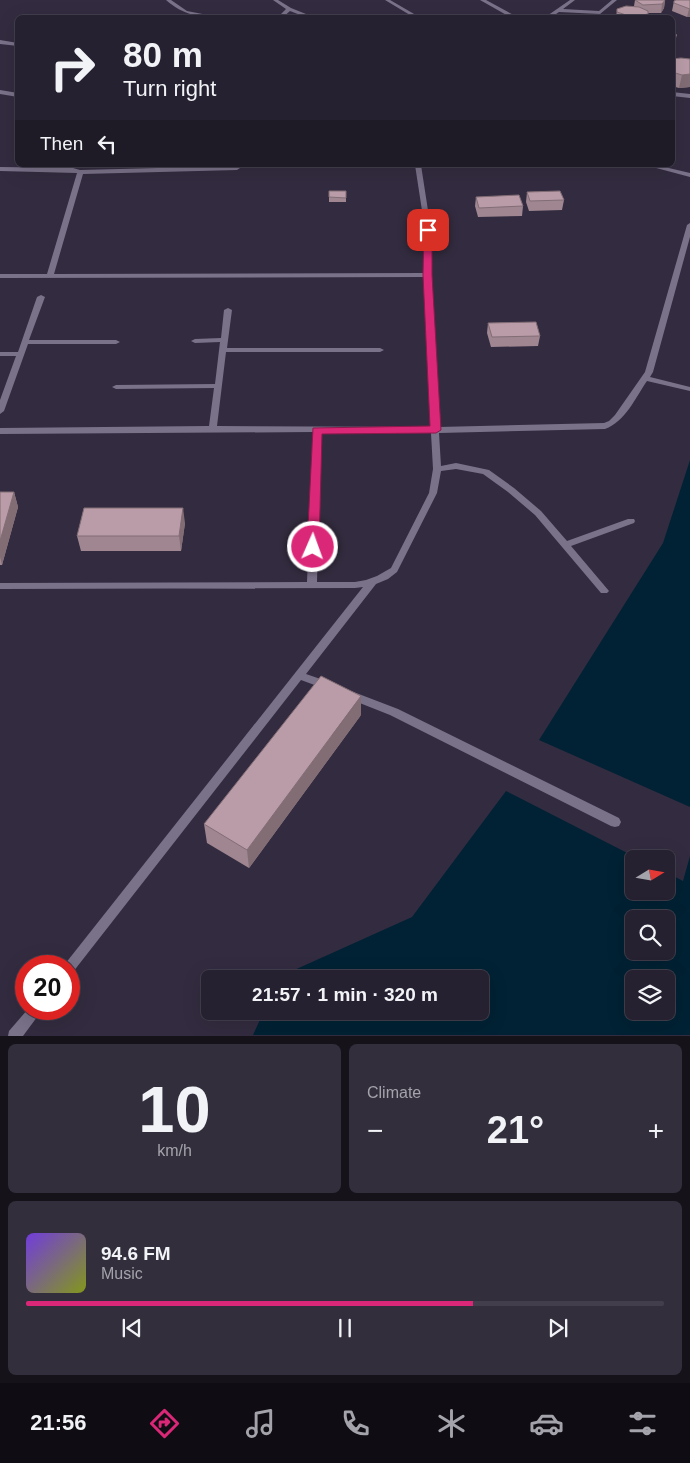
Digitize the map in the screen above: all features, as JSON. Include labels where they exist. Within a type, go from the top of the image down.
[{"type":"lane","points":[[168,0],[186,12],[206,15]]},
{"type":"lane","points":[[275,0],[289,9],[306,15]]},
{"type":"lane","points":[[388,0],[414,15]]},
{"type":"lane","points":[[482,0],[511,15]]},
{"type":"lane","points":[[550,15],[573,0]]},
{"type":"lane","points":[[557,10],[600,13],[615,0]]},
{"type":"lane","points":[[282,15],[289,9]]},
{"type":"lane","points":[[0,42],[15,44]]},
{"type":"lane","points":[[0,92],[15,94]]},
{"type":"lane","points":[[675,94],[690,96]]},
{"type":"lane","points":[[97,172],[101,167]]},
{"type":"lane","points":[[0,586],[355,585],[372,583],[386,578],[394,570],[404,554],[433,493],[437,469],[428,275],[428,230],[418,167]]},
{"type":"lane","points":[[656,167],[690,175]]},
{"type":"lane","points":[[0,169],[97,172],[237,168]]},
{"type":"lane","points":[[50,276],[80,172]]},
{"type":"lane","points":[[0,431],[212,429],[436,430],[604,426],[612,423],[618,417],[646,378],[690,225]]},
{"type":"lane","points":[[0,276],[428,275]]},
{"type":"lane","points":[[0,411],[41,297]]},
{"type":"lane","points":[[212,429],[228,310]]},
{"type":"lane","points":[[195,341],[224,340]]},
{"type":"lane","points":[[25,342],[116,342]]},
{"type":"lane","points":[[223,350],[380,350]]},
{"type":"lane","points":[[0,354],[20,354]]},
{"type":"lane","points":[[646,378],[690,389]]},
{"type":"lane","points":[[116,387],[218,386]]},
{"type":"lane","points":[[312,585],[317,430]]},
{"type":"lane","points":[[437,469],[456,466],[486,472],[511,490],[538,513],[604,591]]},
{"type":"lane","points":[[565,545],[631,521]]},
{"type":"lane","points":[[79,955],[372,583]]},
{"type":"lane","points":[[300,676],[394,712],[616,822]]},
{"type":"lane","points":[[14,1036],[27,1020]]},
{"type":"water","points":[[690,460],[690,807],[539,740],[663,543]]},
{"type":"water","points":[[506,791],[625,852],[625,900],[675,900],[675,877],[683,881],[690,856],[690,1035],[253,1035],[260,1020],[489,1020],[489,970],[294,970],[412,917]]},
{"type":"building","points":[[635,0],[665,0],[662,4],[643,5]]},
{"type":"building","points":[[676,0],[690,0],[690,9],[674,3]]},
{"type":"building","points":[[626,6],[639,7],[648,11],[648,14],[626,15],[617,12],[617,9]]},
{"type":"building","points":[[675,59],[690,59],[690,74],[682,75],[675,73]]},
{"type":"building","points":[[329,191],[346,191],[346,198],[329,197]]},
{"type":"building","points":[[560,191],[564,200],[530,201],[527,192]]},
{"type":"building","points":[[519,195],[523,206],[479,208],[476,197]]},
{"type":"building","points":[[536,322],[540,336],[492,337],[488,323]]},
{"type":"building","points":[[0,492],[14,492],[0,541]]},
{"type":"building","points":[[84,508],[183,508],[179,536],[77,536]]},
{"type":"building","points":[[321,676],[361,696],[247,850],[204,824]]},
{"type":"route","points":[[313,547],[317,430],[436,430],[428,275],[428,230]]}]
